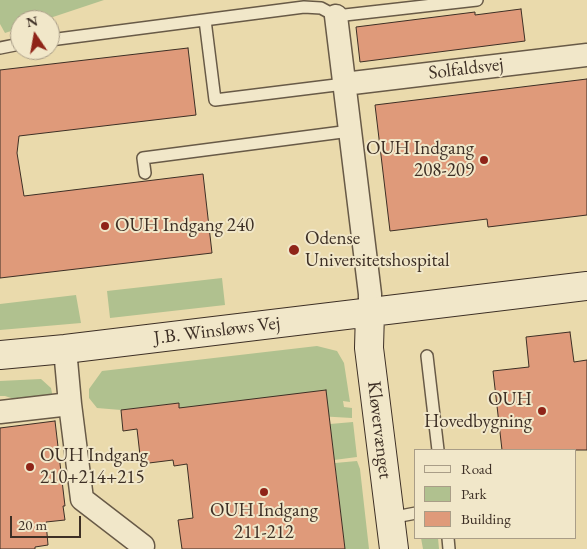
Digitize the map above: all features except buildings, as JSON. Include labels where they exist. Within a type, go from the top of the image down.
[{"type":"street","points":[[336,16],[370,294],[370,312]]},
{"type":"street","name":"Solfaldsvej","points":[[344,84],[587,55]]},
{"type":"street","name":"J.B. Winsløws Vej","points":[[0,355],[65,349],[587,286]]},
{"type":"street","name":"Kløvervænget","points":[[370,312],[369,348],[403,516],[394,549]]},
{"type":"street","points":[[65,349],[82,499],[143,546]]},
{"type":"street","points":[[0,412],[70,404]]},
{"type":"lane","points":[[60,39],[304,7],[321,8],[336,16],[477,0]]},
{"type":"lane","points":[[205,20],[215,100],[344,84]]},
{"type":"lane","points":[[145,173],[143,158],[350,131]]},
{"type":"lane","points":[[427,356],[438,449]]},
{"type":"green space","points":[[0,0],[104,0],[60,15],[60,10],[10,10],[10,31],[5,33],[0,24]]},
{"type":"green space","points":[[222,278],[225,305],[110,318],[107,291]]},
{"type":"green space","points":[[76,295],[81,323],[0,330],[0,304]]},
{"type":"green space","points":[[317,346],[337,351],[344,363],[350,402],[343,401],[344,407],[352,408],[352,418],[179,408],[178,403],[121,410],[97,408],[89,398],[89,389],[102,371]]},
{"type":"green space","points":[[41,379],[51,388],[51,398],[17,400],[0,396],[0,381]]},
{"type":"green space","points":[[353,422],[357,457],[334,460],[330,424]]},
{"type":"green space","points":[[357,461],[360,469],[369,549],[345,549],[335,463]]},
{"type":"green space","points":[[421,539],[438,539],[439,549],[423,549]]},
{"type":"place","name":"OUH Indgang 208-209","points":[[484,160]]},
{"type":"place","name":"OUH Indgang 240","points":[[105,226]]},
{"type":"place","name":"Odense Universitetshospital","points":[[294,250]]},
{"type":"place","name":"OUH Hovedbygning","points":[[542,411]]},
{"type":"place","name":"OUH Indgang 210+214+215","points":[[30,467]]},
{"type":"place","name":"OUH Indgang 211-212","points":[[264,492]]}]
